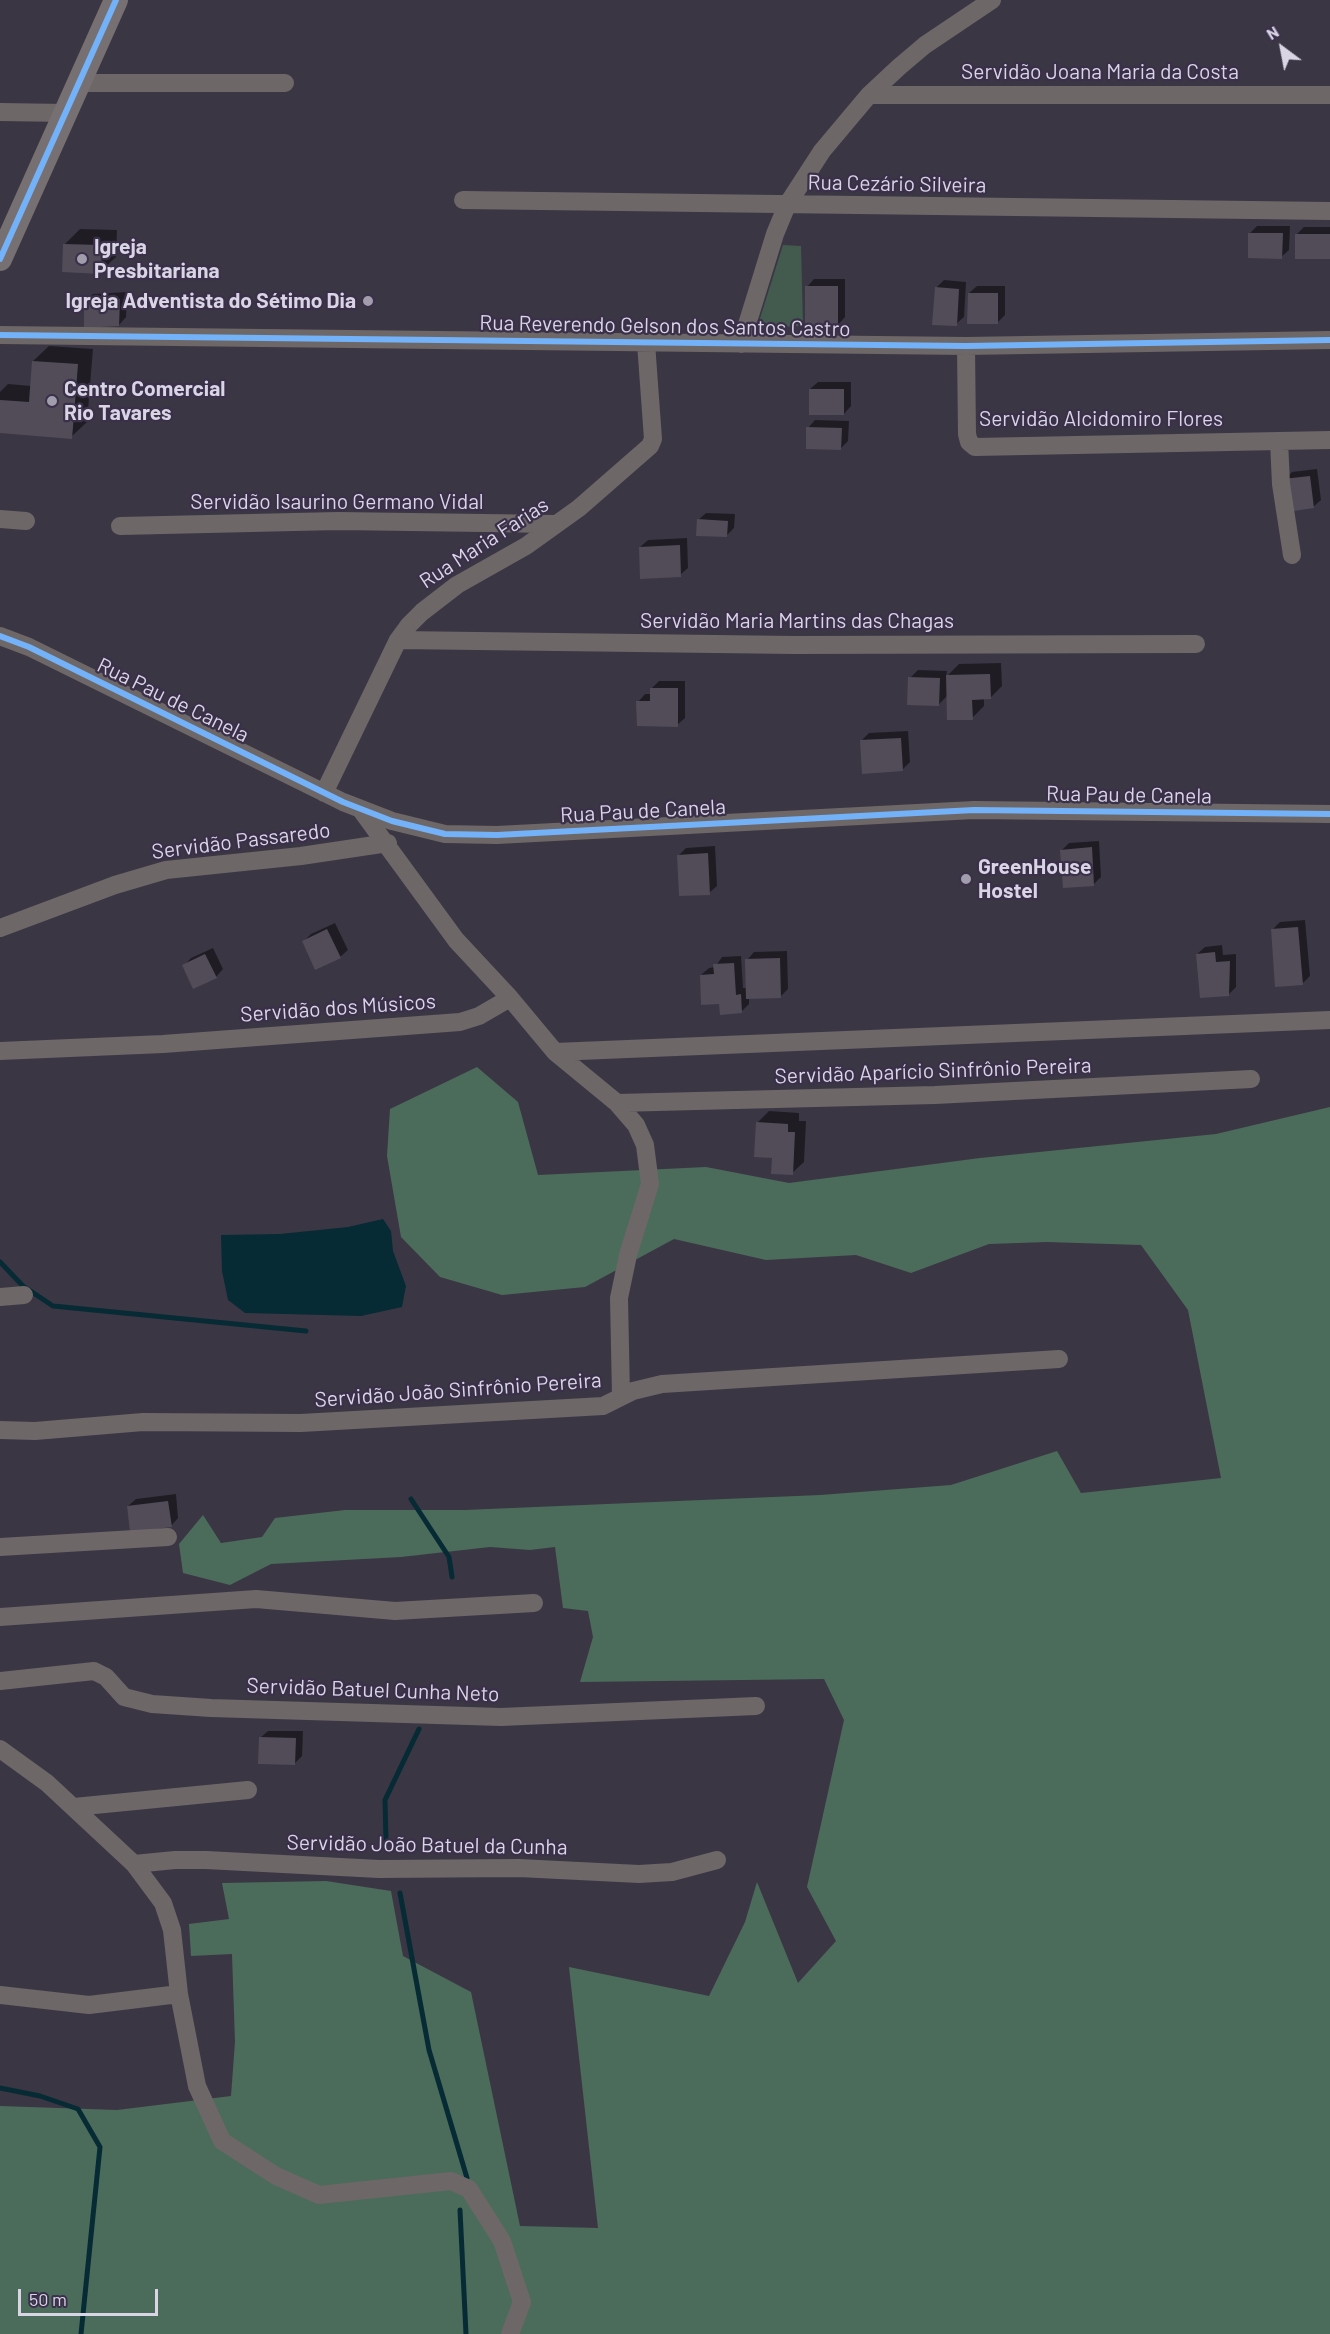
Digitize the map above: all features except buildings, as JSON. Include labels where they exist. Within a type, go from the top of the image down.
[{"type":"main road","points":[[0,259],[116,0]]},
{"type":"street","points":[[741,344],[764,266],[787,205],[822,151],[869,95],[926,45],[992,0]]},
{"type":"street","points":[[80,82],[285,83]]},
{"type":"street","name":"Servidão Joana Maria da Costa","points":[[869,95],[1330,95]]},
{"type":"street","points":[[0,112],[66,113]]},
{"type":"street","name":"Rua Cezário Silveira","points":[[462,200],[1330,211]]},
{"type":"street","name":"Rua Reverendo Gelson dos Santos Castro","points":[[0,335],[966,346],[1330,340]]},
{"type":"street","name":"Rua Maria Farias","points":[[324,793],[398,640],[422,612],[439,598],[526,546],[606,485],[650,446],[653,439],[646,343]]},
{"type":"street","name":"Servidão Alcidomiro Flores","points":[[966,346],[967,434],[969,442],[975,447],[1330,440]]},
{"type":"street","points":[[1279,441],[1281,484],[1292,555]]},
{"type":"street","points":[[0,519],[26,521]]},
{"type":"street","name":"Servidão Isaurino Germano Vidal","points":[[120,526],[338,521],[555,524]]},
{"type":"street","name":"Rua Pau de Canela","points":[[0,636],[29,647],[324,793],[361,810],[422,830],[470,836],[974,810],[1330,814]]},
{"type":"street","name":"Servidão Maria Martins das Chagas","points":[[398,640],[794,645],[1196,644]]},
{"type":"street","points":[[361,810],[388,843],[438,918],[555,1052],[617,1102],[636,1125],[645,1145],[650,1184],[622,1278],[619,1325],[621,1396]]},
{"type":"street","name":"Servidão Passaredo","points":[[0,928],[115,885],[166,870],[301,856],[388,843]]},
{"type":"street","name":"Servidão dos Músicos","points":[[0,1051],[163,1044],[270,1030],[460,1022],[510,998]]},
{"type":"street","points":[[555,1052],[1330,1020]]},
{"type":"street","name":"Servidão Aparício Sinfrônio Pereira","points":[[617,1102],[935,1095],[1251,1079]]},
{"type":"street","points":[[0,1297],[24,1295]]},
{"type":"street","name":"Servidão João Sinfrônio Pereira","points":[[0,1430],[35,1431],[143,1422],[313,1422],[603,1406],[621,1396],[662,1384],[1059,1359]]},
{"type":"street","points":[[0,1547],[168,1537]]},
{"type":"street","points":[[0,1617],[256,1599],[395,1611],[534,1603]]},
{"type":"street","name":"Servidão Batuel Cunha Neto","points":[[0,1681],[94,1671],[106,1677],[124,1697],[153,1704],[501,1717],[756,1706]]},
{"type":"street","points":[[0,1749],[47,1783],[134,1864],[169,1915],[179,1994],[197,2086],[222,2142],[276,2176],[319,2195],[451,2181],[469,2189],[502,2241],[522,2302],[510,2334]]},
{"type":"street","points":[[74,1807],[248,1790]]},
{"type":"street","name":"Servidão João Batuel da Cunha","points":[[134,1864],[206,1860],[379,1869],[519,1868],[639,1874],[672,1872],[717,1860]]},
{"type":"street","points":[[0,1995],[89,2005],[179,1994]]},
{"type":"green space","points":[[783,245],[801,246],[803,326],[757,328]]},
{"type":"green space","points":[[477,1067],[518,1102],[538,1175],[706,1167],[789,1183],[980,1158],[1216,1134],[1330,1107],[1330,2334],[0,2334],[0,2106],[117,2110],[231,2096],[235,2042],[232,1954],[191,1956],[189,1924],[229,1919],[222,1883],[326,1881],[391,1891],[403,1956],[471,1992],[520,2226],[598,2228],[569,1967],[709,1996],[745,1922],[757,1882],[798,1983],[836,1941],[807,1887],[844,1720],[824,1679],[580,1682],[593,1637],[588,1611],[563,1608],[555,1547],[530,1550],[490,1547],[401,1557],[271,1564],[230,1585],[183,1573],[179,1544],[203,1515],[221,1543],[262,1537],[275,1518],[345,1510],[465,1510],[820,1495],[951,1485],[1057,1451],[1081,1493],[1221,1478],[1188,1310],[1141,1245],[1047,1242],[989,1244],[911,1273],[856,1255],[766,1260],[674,1239],[585,1287],[502,1295],[440,1277],[401,1237],[387,1156],[390,1109]]},
{"type":"water","points":[[383,1219],[391,1231],[393,1251],[406,1286],[402,1307],[361,1316],[245,1313],[228,1300],[222,1271],[221,1235],[280,1234],[348,1227]]},
{"type":"waterway","points":[[0,1262],[23,1286],[53,1306],[306,1331]]},
{"type":"waterway","points":[[411,1499],[449,1557],[452,1577]]},
{"type":"waterway","points":[[386,1841],[385,1800],[419,1729]]},
{"type":"waterway","points":[[400,1893],[429,2050],[467,2178]]},
{"type":"waterway","points":[[0,2088],[40,2096],[78,2109],[100,2147],[81,2334]]},
{"type":"waterway","points":[[460,2210],[466,2334]]},
{"type":"cycle path","points":[[0,259],[116,0]]},
{"type":"cycle path","points":[[0,335],[966,346],[1330,340]]},
{"type":"cycle path","points":[[0,636],[29,647],[343,802],[392,821],[445,834],[497,835],[974,810],[1330,814]]},
{"type":"place","name":"Igreja Presbitariana","points":[[82,259]]},
{"type":"place","name":"Igreja Adventista do Sétimo Dia","points":[[368,301]]},
{"type":"place","name":"Centro Comercial Rio Tavares","points":[[52,401]]},
{"type":"place","name":"GreenHouse Hostel","points":[[966,879]]}]
